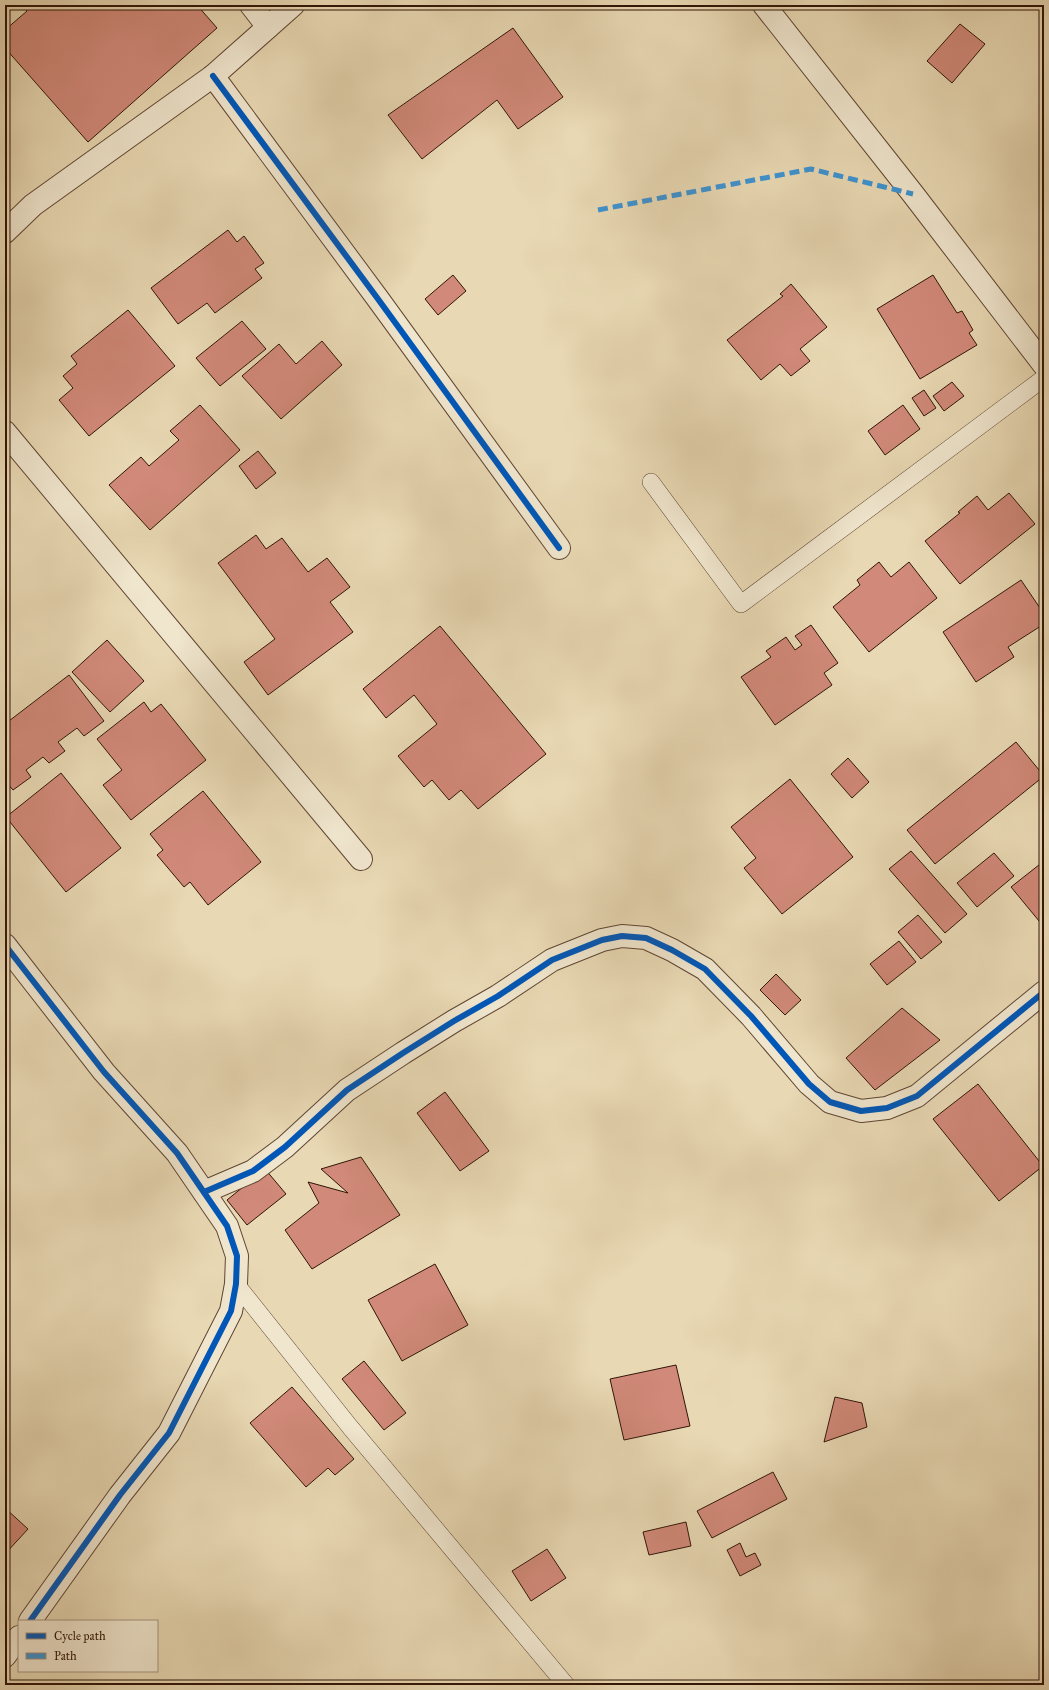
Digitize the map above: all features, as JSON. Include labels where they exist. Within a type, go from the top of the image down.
[{"type":"street","points":[[250,5],[268,27]]},
{"type":"street","points":[[5,232],[33,205],[213,76],[293,5]]},
{"type":"street","points":[[764,5],[913,194],[1044,365]]},
{"type":"street","points":[[213,76],[378,299],[559,548]]},
{"type":"street","points":[[5,432],[361,859]]},
{"type":"street","points":[[204,1192],[253,1171],[285,1147],[347,1090],[403,1052],[498,996],[552,960],[602,940],[622,936],[646,938],[672,950],[705,969],[751,1016],[809,1084],[830,1102],[861,1111],[887,1108],[917,1096],[1044,992]]},
{"type":"street","points":[[5,945],[104,1072],[177,1153],[228,1226],[237,1256],[236,1284],[231,1311],[170,1433],[120,1495],[31,1620]]},
{"type":"street","points":[[5,1656],[18,1638]]},
{"type":"lane","points":[[652,482],[741,604],[1044,378]]},
{"type":"lane","points":[[236,1284],[355,1433],[566,1685]]},
{"type":"building","points":[[21,5],[197,5],[217,28],[88,142],[5,48],[5,30],[27,11]]},
{"type":"building","points":[[960,24],[985,44],[952,83],[927,61]]},
{"type":"building","points":[[513,28],[563,97],[518,129],[497,100],[422,159],[388,115]]},
{"type":"building","points":[[228,230],[237,242],[244,236],[264,263],[255,269],[262,278],[215,313],[207,303],[178,324],[151,288]]},
{"type":"building","points":[[453,275],[466,291],[438,315],[425,299]]},
{"type":"building","points":[[933,275],[957,313],[962,311],[973,330],[969,333],[977,345],[920,379],[877,309]]},
{"type":"building","points":[[791,284],[827,327],[800,349],[810,361],[791,376],[780,364],[761,380],[727,340],[783,296],[780,294]]},
{"type":"building","points":[[128,310],[175,366],[89,436],[59,400],[73,388],[63,376],[77,364],[71,356]]},
{"type":"building","points":[[242,321],[266,349],[220,386],[196,358]]},
{"type":"building","points":[[322,341],[342,365],[281,419],[242,376],[279,344],[296,364]]},
{"type":"building","points":[[952,382],[964,396],[944,411],[933,396]]},
{"type":"building","points":[[924,390],[936,408],[924,416],[912,398]]},
{"type":"building","points":[[200,405],[240,450],[150,530],[109,485],[141,457],[149,466],[179,440],[170,431]]},
{"type":"building","points":[[903,405],[920,429],[885,455],[868,431]]},
{"type":"building","points":[[258,451],[276,473],[256,489],[239,466]]},
{"type":"building","points":[[1009,493],[1035,524],[960,584],[925,541],[960,513],[958,512],[977,496],[988,510]]},
{"type":"building","points":[[256,535],[266,549],[282,538],[308,572],[327,558],[350,587],[330,602],[353,632],[268,695],[244,662],[275,639],[218,563]]},
{"type":"building","points":[[879,562],[891,577],[909,562],[937,598],[869,652],[833,607],[860,585],[857,580]]},
{"type":"building","points":[[1021,580],[1044,614],[1044,624],[1008,647],[1014,657],[976,682],[943,632]]},
{"type":"building","points":[[811,625],[838,663],[824,673],[832,685],[775,725],[741,677],[771,657],[766,651],[786,637],[795,650],[802,645],[795,636]]},
{"type":"building","points":[[440,626],[546,754],[478,809],[461,790],[449,800],[432,780],[424,787],[398,756],[437,724],[414,695],[386,718],[363,689]]},
{"type":"building","points":[[107,640],[144,681],[110,712],[72,672]]},
{"type":"building","points":[[69,675],[104,721],[84,736],[77,728],[58,742],[65,751],[49,763],[43,757],[26,770],[31,777],[13,790],[5,782],[5,724]]},
{"type":"building","points":[[144,702],[151,712],[161,704],[206,760],[131,820],[103,785],[122,770],[97,739]]},
{"type":"building","points":[[1016,742],[1044,776],[935,864],[907,830]]},
{"type":"building","points":[[848,758],[869,782],[852,798],[831,774]]},
{"type":"building","points":[[61,773],[121,848],[66,892],[6,817]]},
{"type":"building","points":[[790,779],[853,857],[782,914],[744,868],[756,858],[731,827]]},
{"type":"building","points":[[203,791],[261,862],[208,905],[190,882],[184,887],[157,855],[163,850],[150,834]]},
{"type":"building","points":[[911,851],[967,914],[945,933],[889,869]]},
{"type":"building","points":[[994,853],[1014,876],[977,907],[957,883]]},
{"type":"building","points":[[1044,861],[1044,927],[1011,887]]},
{"type":"building","points":[[918,915],[942,942],[921,959],[898,932]]},
{"type":"building","points":[[899,941],[916,962],[887,985],[870,964]]},
{"type":"building","points":[[776,974],[801,1000],[785,1015],[760,990]]},
{"type":"building","points":[[902,1008],[940,1040],[875,1090],[846,1058]]},
{"type":"building","points":[[978,1084],[1043,1166],[999,1201],[933,1119]]},
{"type":"building","points":[[445,1092],[489,1151],[460,1171],[417,1113]]},
{"type":"building","points":[[361,1157],[400,1215],[312,1269],[285,1230],[319,1203],[308,1182],[348,1193],[321,1169]]},
{"type":"building","points":[[265,1169],[286,1194],[247,1225],[227,1200]]},
{"type":"building","points":[[435,1264],[468,1325],[402,1361],[368,1300]]},
{"type":"building","points":[[364,1361],[406,1413],[384,1430],[342,1379]]},
{"type":"building","points":[[676,1365],[690,1426],[624,1440],[610,1379]]},
{"type":"building","points":[[292,1387],[354,1459],[335,1475],[328,1468],[306,1487],[250,1423]]},
{"type":"building","points":[[835,1397],[862,1403],[867,1427],[824,1442]]},
{"type":"building","points":[[773,1472],[787,1499],[712,1538],[697,1511]]},
{"type":"building","points":[[5,1508],[28,1529],[5,1554]]},
{"type":"building","points":[[686,1522],[691,1546],[649,1555],[643,1532]]},
{"type":"building","points":[[740,1543],[746,1557],[755,1553],[761,1565],[740,1576],[727,1550]]},
{"type":"building","points":[[547,1549],[566,1578],[531,1601],[512,1571]]},
{"type":"marked path","points":[[598,210],[811,169],[913,194]]},
{"type":"cycle path","points":[[213,76],[378,299],[559,548]]},
{"type":"cycle path","points":[[204,1192],[253,1171],[285,1147],[347,1090],[403,1053],[454,1021],[498,996],[552,960],[602,940],[622,936],[646,938],[672,950],[705,969],[751,1016],[809,1084],[830,1102],[861,1111],[887,1108],[917,1096],[1044,992]]},
{"type":"cycle path","points":[[5,945],[104,1072],[177,1153],[227,1226],[237,1256],[236,1284],[231,1311],[169,1433],[120,1495],[31,1620]]}]
